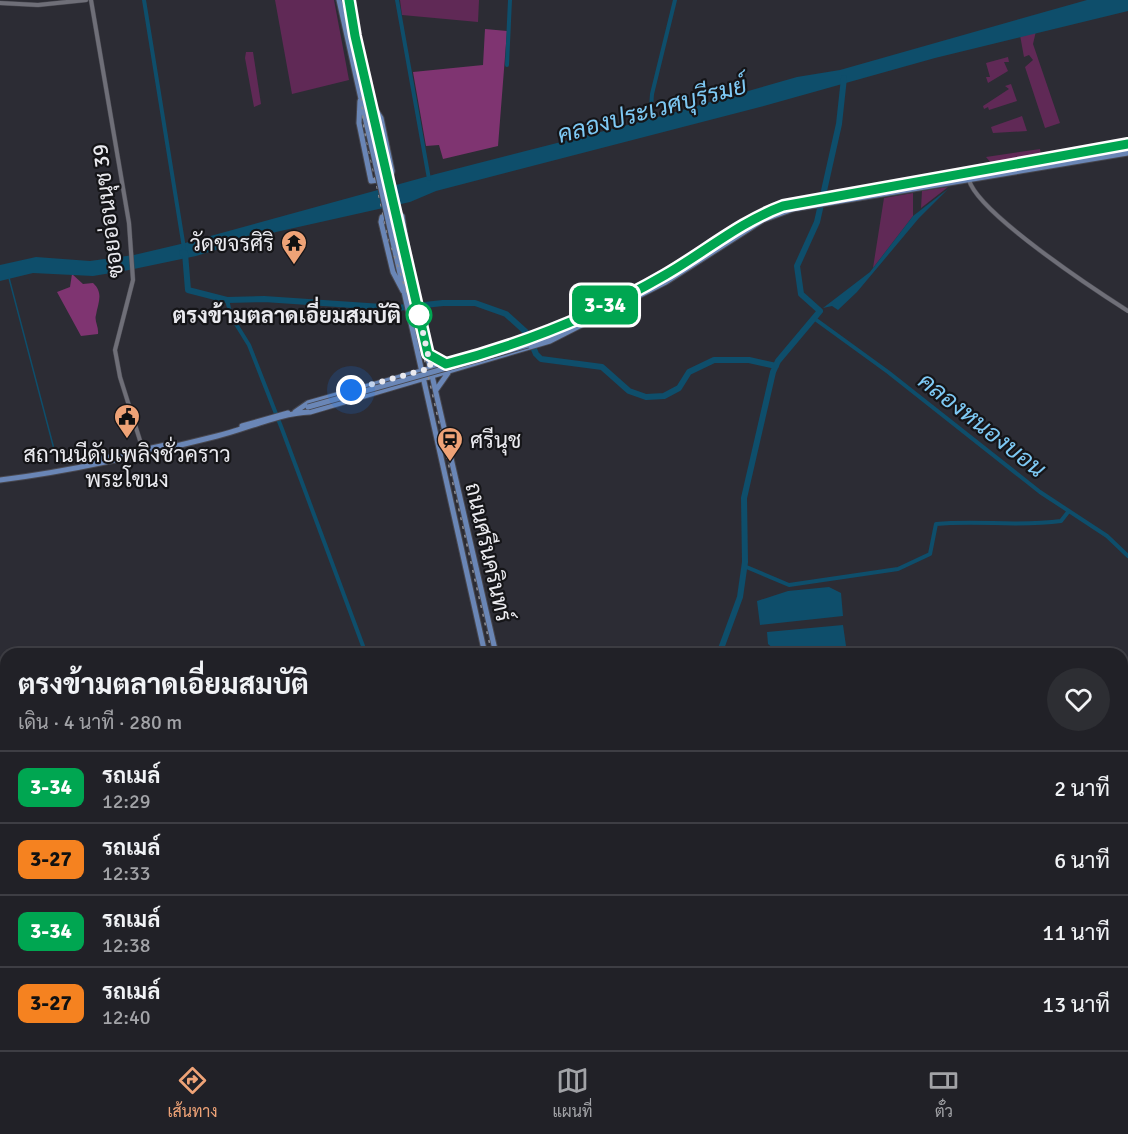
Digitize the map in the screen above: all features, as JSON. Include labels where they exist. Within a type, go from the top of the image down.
[{"type":"main road","name":"ถนนศรีนครินทร์","points":[[339,0],[484,648]]},
{"type":"main road","name":"ถนนศรีนครินทร์","points":[[349,0],[376,133],[495,648]]},
{"type":"main road","points":[[360,101],[359,123],[371,181],[390,178],[392,171],[381,118],[369,99]]},
{"type":"main road","points":[[0,478],[30,475],[187,442],[539,341],[666,282],[763,220],[806,203],[834,195],[1128,144]]},
{"type":"main road","points":[[806,203],[835,202],[1128,153]]},
{"type":"main road","points":[[967,173],[969,180]]},
{"type":"main road","points":[[404,293],[393,272],[381,222],[382,217],[398,213],[402,216],[414,276],[413,291]]},
{"type":"main road","points":[[294,412],[308,403],[514,345],[544,334],[559,332]]},
{"type":"main road","points":[[294,412],[310,412],[518,352],[546,342],[559,332]]},
{"type":"main road","points":[[428,354],[446,364]]},
{"type":"main road","points":[[409,374],[417,368],[418,356]]},
{"type":"main road","points":[[459,361],[456,366],[461,368]]},
{"type":"main road","points":[[436,390],[449,372]]},
{"type":"main road","points":[[396,377],[401,381],[399,385]]},
{"type":"main road","points":[[411,382],[426,394]]},
{"type":"street","points":[[0,3],[38,5],[86,0]]},
{"type":"street","name":"ซอยอ่อนนุช 39","points":[[92,0],[118,153],[133,280],[115,350],[120,377],[144,451]]},
{"type":"street","points":[[969,180],[974,193],[1018,232],[1082,281],[1128,311]]},
{"type":"shaded area","points":[[275,0],[334,0],[349,80],[292,94]]},
{"type":"shaded area","points":[[400,0],[479,0],[478,22],[402,15]]},
{"type":"shaded area","points":[[485,29],[507,31],[498,146],[443,159],[439,145],[426,146],[413,72],[483,65]]},
{"type":"shaded area","points":[[1036,31],[1033,44],[1060,123],[1045,128],[1025,67],[1033,60],[1029,55],[1024,57],[1020,35]]},
{"type":"shaded area","points":[[246,52],[253,52],[261,104],[254,107],[245,58]]},
{"type":"shaded area","points":[[1008,57],[1009,62],[1004,62],[1008,71],[988,83],[986,77],[990,77],[986,63]]},
{"type":"shaded area","points":[[1011,84],[1017,101],[989,110],[988,107],[984,109],[983,106],[1009,89],[1005,86]]},
{"type":"shaded area","points":[[1022,116],[1027,131],[993,133],[991,127]]},
{"type":"shaded area","points":[[1128,147],[1128,149],[972,174]]},
{"type":"shaded area","points":[[1040,149],[1041,155],[992,164],[986,157]]},
{"type":"shaded area","points":[[959,177],[806,204],[780,211],[806,203]]},
{"type":"shaded area","points":[[948,187],[921,208],[922,191]]},
{"type":"shaded area","points":[[913,193],[913,216],[873,268],[884,198]]},
{"type":"shaded area","points":[[777,212],[667,279],[598,311],[663,280]]},
{"type":"shaded area","points":[[72,274],[83,284],[93,283],[98,291],[96,317],[98,334],[81,336],[57,292],[70,287]]},
{"type":"water","points":[[1087,0],[1128,0],[1128,11],[935,58],[760,107],[436,191],[410,202],[276,232],[196,256],[93,276],[33,273],[0,281],[0,265],[36,257],[90,261],[134,255],[185,243],[436,174],[651,119],[797,77],[840,70]]},
{"type":"water","points":[[948,189],[919,218],[857,292],[838,310],[832,306],[823,308],[870,272],[913,216]]},
{"type":"water","points":[[829,587],[841,593],[843,616],[760,625],[757,601],[788,591]]},
{"type":"water","points":[[843,625],[846,646],[773,648],[768,644],[767,632]]},
{"type":"waterway","points":[[144,0],[184,248]]},
{"type":"waterway","points":[[397,0],[429,179]]},
{"type":"waterway","points":[[507,65],[510,0]]},
{"type":"waterway","name":"คลองประเวศบุรีรมย์","points":[[650,122],[652,94],[675,0]]},
{"type":"waterway","name":"คลองหนองบอน","points":[[721,648],[740,597],[745,562],[744,498],[773,372],[778,361],[820,311],[801,294],[797,266],[817,222],[839,124],[844,78]]},
{"type":"waterway","points":[[182,253],[185,253],[188,290],[227,300],[264,299],[397,308],[443,303],[475,303],[506,314],[527,333],[536,354],[541,359],[602,367],[629,391],[646,397],[664,396],[679,388],[689,372],[714,360],[749,360],[776,366]]},
{"type":"waterway","points":[[9,278],[54,449],[59,459],[66,463]]},
{"type":"waterway","points":[[227,300],[231,316],[249,345],[364,648]]},
{"type":"waterway","name":"คลองหนองบอน","points":[[815,319],[888,372],[1040,492],[1107,536],[1128,556]]},
{"type":"waterway","points":[[744,566],[789,585],[898,569],[930,554],[936,524],[1045,523],[1061,521],[1068,512]]},
{"type":"railway","points":[[345,0],[359,70],[364,129],[388,237],[414,314],[491,648]]},
{"type":"bus line","name":"3-34","points":[[349,0],[355,36],[428,354],[435,360],[446,364],[558,329],[664,276],[759,216],[783,206],[806,200],[1128,144]]},
{"type":"place","name":"วัดขจรศิริ","points":[[294,266]]},
{"type":"place","name":"ตรงข้ามตลาดเอี่ยมสมบัติ","points":[[419,315]]},
{"type":"place","name":"สถานนีดับเพลิงชั่วคราว พระโขนง","points":[[127,440]]},
{"type":"place","name":"ศรีนุช","points":[[450,463]]},
{"type":"route","points":[[351,390],[431,368],[419,315]]}]
